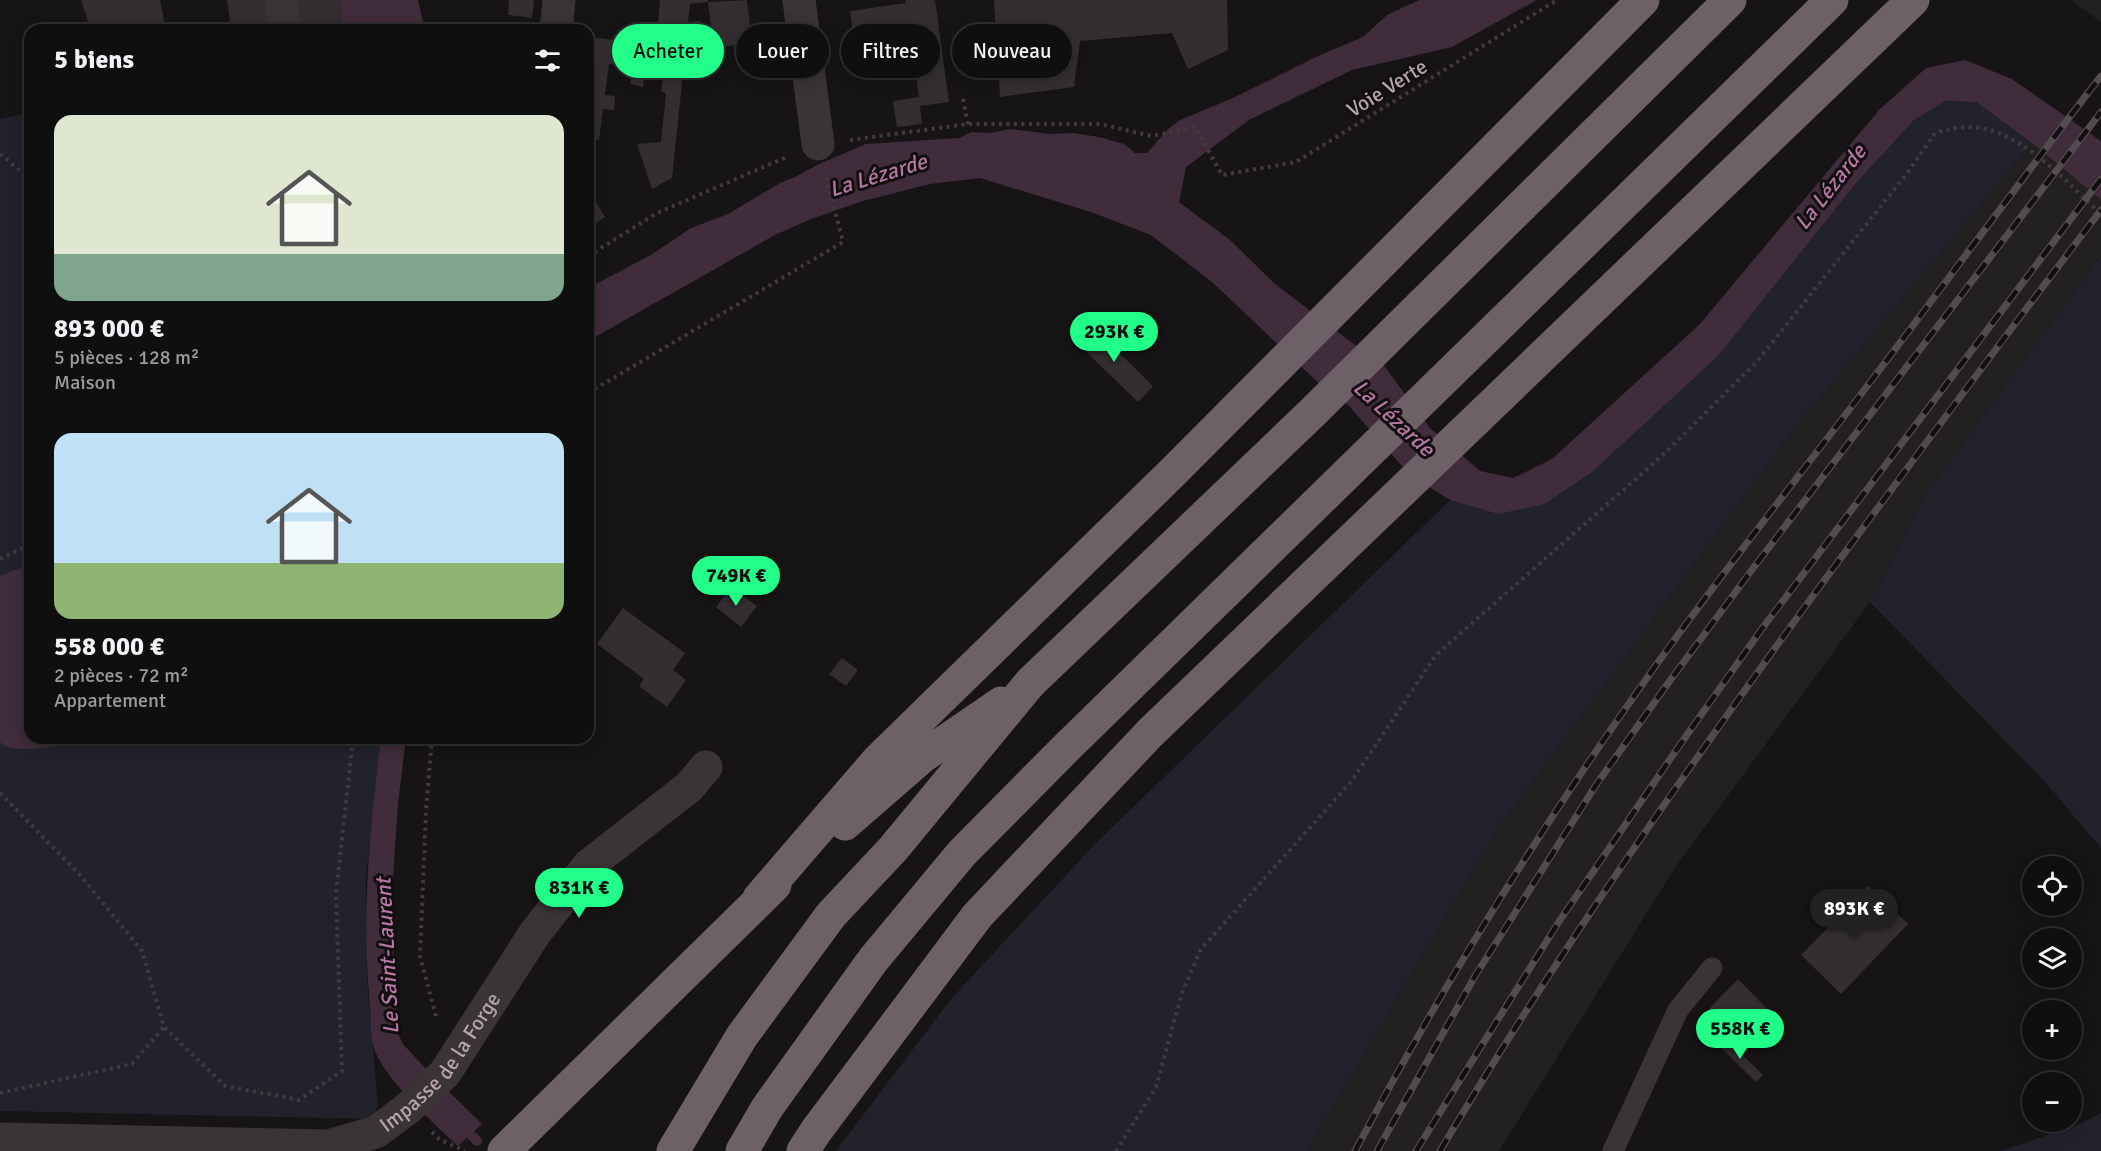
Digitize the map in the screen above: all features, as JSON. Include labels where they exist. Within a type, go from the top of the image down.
[{"type":"highway","points":[[759,898],[878,760],[1173,472],[1643,0]]},
{"type":"highway","points":[[673,1151],[742,1036],[831,915],[893,849],[1030,683],[1312,412],[1730,0]]},
{"type":"highway","points":[[742,1151],[767,1108],[873,960],[962,853],[1065,749],[1832,0]]},
{"type":"highway","points":[[803,1151],[977,916],[1150,733],[1913,0]]},
{"type":"highway","points":[[504,1151],[759,898],[922,757],[1030,683]]},
{"type":"street","points":[[281,0],[284,24]]},
{"type":"street","points":[[557,24],[559,0]]},
{"type":"street","points":[[799,0],[818,144]]},
{"type":"street","name":"Impasse de la Forge","points":[[0,1139],[328,1146],[376,1132],[407,1109],[445,1072],[535,933],[589,866],[689,787],[706,767]]},
{"type":"lane","points":[[1613,1151],[1678,1010],[1712,968]]},
{"type":"path","name":"Voie Verte","points":[[968,124],[1100,124],[1151,136],[1195,127],[1222,175],[1296,162],[1557,0]]},
{"type":"path","points":[[594,252],[657,213],[818,144],[968,124],[963,99]]},
{"type":"path","points":[[1116,1151],[1156,1088],[1182,993],[1202,949],[1351,782],[1436,655],[1664,454],[1756,363],[1908,172],[1935,133],[1968,126],[1988,129],[2023,144],[2101,214]]},
{"type":"path","points":[[594,389],[843,242],[818,144]]},
{"type":"path","points":[[0,154],[24,174]]},
{"type":"path","points":[[0,559],[24,548]]},
{"type":"path","points":[[0,793],[80,875],[142,951],[164,1028],[225,1086],[299,1100],[342,1071],[336,894],[352,744]]},
{"type":"path","points":[[432,744],[426,810],[420,956],[439,1028],[445,1072]]},
{"type":"path","points":[[0,1093],[132,1064],[164,1028]]},
{"type":"shaded area","points":[[2071,0],[2101,0],[2101,22]]},
{"type":"shaded area","points":[[1945,101],[1976,102],[2032,143],[1792,432],[1495,833],[1307,1151],[836,1151],[951,999],[1094,845],[1450,500],[1498,514],[1605,449],[1913,120]]},
{"type":"shaded area","points":[[24,114],[24,744],[380,744],[366,877],[367,979],[378,1105],[373,1119],[0,1111],[0,119]]},
{"type":"shaded area","points":[[2032,143],[2101,200],[2101,255],[1924,496],[1870,602],[1674,869],[1499,1151],[1307,1151],[1495,833],[1792,432]]},
{"type":"shaded area","points":[[2101,255],[2101,848],[2046,783],[1870,602],[1924,496]]},
{"type":"shaded area","points":[[2101,1113],[2101,1151],[2001,1151],[2057,1132],[2082,1132],[2082,1123]]},
{"type":"water","points":[[339,0],[418,0],[424,24],[341,24]]},
{"type":"water","name":"La Lézarde","points":[[1419,0],[1537,0],[1452,47],[1352,70],[1249,120],[1186,167],[1179,202],[1230,240],[1274,283],[1364,352],[1382,363],[1430,428],[1480,471],[1513,478],[1552,459],[1700,324],[1879,110],[1926,68],[1965,60],[2012,79],[2101,141],[2101,200],[2032,143],[1976,102],[1945,101],[1914,120],[1856,183],[1718,356],[1592,472],[1545,504],[1498,514],[1450,500],[1410,475],[1349,406],[1325,389],[1212,282],[1151,235],[1091,212],[980,178],[930,184],[863,201],[811,219],[775,235],[594,338],[594,285],[651,255],[691,228],[728,214],[780,183],[866,144],[959,138],[972,132],[990,133],[1010,129],[1099,137],[1124,144],[1135,153],[1147,153],[1168,129],[1180,120],[1233,98],[1318,56],[1363,37],[1387,15]]},
{"type":"water","points":[[24,566],[24,744],[63,744],[44,748],[18,749],[7,747],[0,742],[0,576]]},
{"type":"water","points":[[380,744],[405,744],[398,804],[392,893],[394,983],[399,1036],[403,1044],[428,1071],[482,1124],[458,1146],[400,1088],[381,1063],[372,1040],[366,938],[373,805]]},
{"type":"building","points":[[81,0],[160,0],[165,24],[89,24]]},
{"type":"building","points":[[227,0],[268,0],[272,24],[228,24],[230,21]]},
{"type":"building","points":[[296,0],[339,0],[341,24],[300,24]]},
{"type":"building","points":[[509,0],[534,0],[532,18],[508,15]]},
{"type":"building","points":[[660,0],[708,0],[708,2],[690,4],[688,22],[701,21],[700,24],[658,24]]},
{"type":"building","points":[[747,0],[750,24],[736,24],[736,45],[724,47],[724,24],[711,24],[708,2]]},
{"type":"building","points":[[905,0],[935,0],[938,24],[852,24],[850,11],[906,3]]},
{"type":"building","points":[[994,0],[1227,0],[1228,50],[1188,69],[1172,33],[1080,41],[1074,87],[1000,97],[999,78],[1072,78],[1072,24],[995,24]]},
{"type":"building","points":[[940,36],[949,102],[920,106],[922,124],[897,127],[893,101],[919,97],[916,78],[940,78]]},
{"type":"building","points":[[594,38],[612,40],[612,64],[609,64],[605,95],[615,96],[614,110],[603,109],[599,140],[594,140]]},
{"type":"building","points":[[631,78],[644,78],[643,87],[630,84]]},
{"type":"building","points":[[663,78],[682,78],[672,178],[652,189],[637,144],[661,142],[666,93],[661,92]]},
{"type":"building","points":[[594,199],[605,217],[594,224]]},
{"type":"building","points":[[1090,324],[1153,386],[1138,402],[1074,340]]},
{"type":"building","points":[[731,587],[757,606],[741,627],[716,607]]},
{"type":"building","points":[[623,608],[685,653],[673,670],[686,680],[667,707],[639,686],[644,679],[597,644]]},
{"type":"building","points":[[842,658],[858,670],[846,686],[829,674]]},
{"type":"building","points":[[1868,886],[1908,924],[1841,994],[1801,955]]},
{"type":"building","points":[[1738,979],[1776,1018],[1746,1048],[1708,1010]]},
{"type":"building","points":[[1725,1038],[1763,1075],[1756,1082],[1718,1045]]},
{"type":"waterway","name":"Le Saint-Laurent","points":[[460,1124],[477,1141]]},
{"type":"railway","points":[[1355,1151],[1422,1028],[1494,908],[1609,732],[1703,601],[2101,76]]},
{"type":"railway","points":[[1377,1151],[1475,976],[1596,785],[1751,571],[2101,112]]},
{"type":"railway","points":[[1416,1151],[1558,923],[1677,749],[1761,630],[2101,179]]},
{"type":"railway","points":[[1440,1151],[1571,941],[1711,738],[1880,505],[2101,210]]}]
